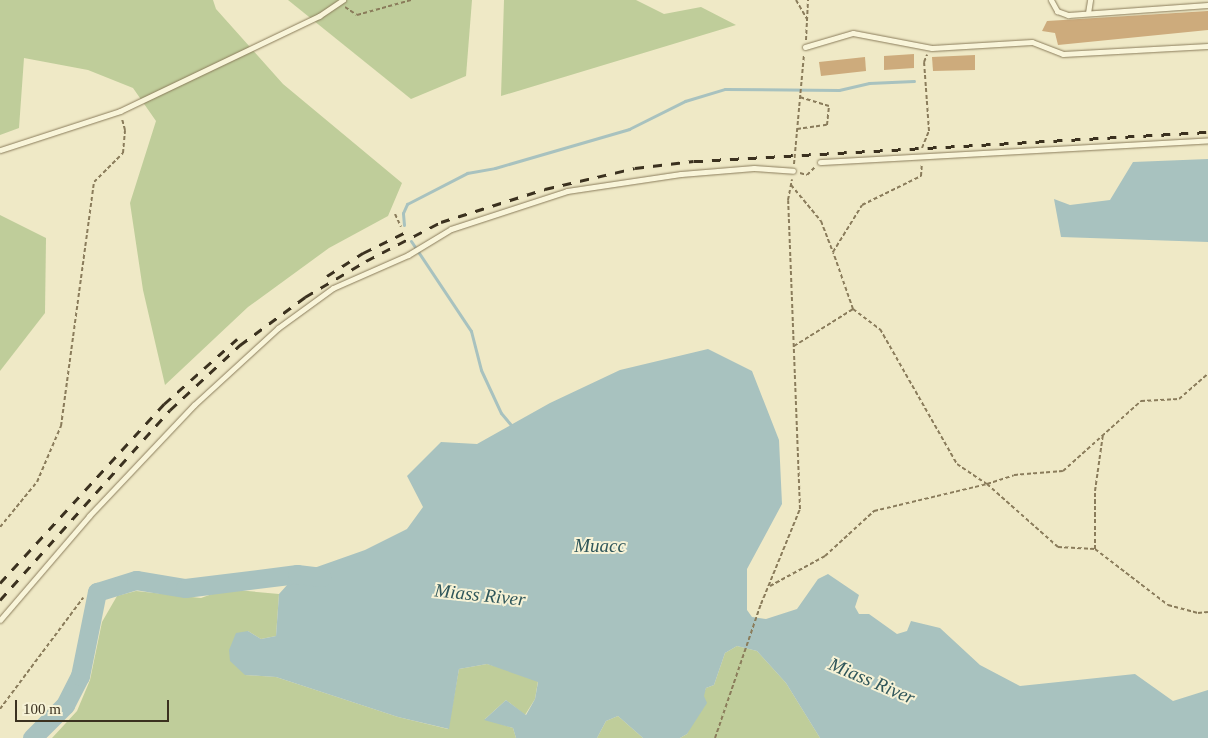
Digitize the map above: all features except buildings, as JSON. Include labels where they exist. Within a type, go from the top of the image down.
[{"type":"lane","points":[[1052,0],[1057,10],[1068,15],[1208,5]]},
{"type":"lane","points":[[1088,13],[1090,0]]},
{"type":"lane","points":[[0,150],[120,111],[319,16],[340,1]]},
{"type":"lane","points":[[805,48],[852,33],[932,48],[1032,42],[1063,54],[1208,46]]},
{"type":"lane","points":[[820,162],[1208,140]]},
{"type":"lane","points":[[0,620],[77,529],[194,405],[278,328],[333,288],[408,255],[451,229],[567,191],[736,170],[793,171]]},
{"type":"path","points":[[340,1],[357,15],[411,0]]},
{"type":"path","points":[[796,0],[808,20]]},
{"type":"path","points":[[833,252],[862,205],[922,176],[922,157],[929,131],[924,62],[932,48]]},
{"type":"path","points":[[715,738],[762,604],[800,509],[788,200],[793,171],[801,85]]},
{"type":"path","points":[[797,129],[827,125],[829,106],[800,97]]},
{"type":"path","points":[[0,527],[36,482],[61,426],[94,182],[123,154],[125,130],[120,111]]},
{"type":"path","points":[[793,171],[807,174],[820,162]]},
{"type":"path","points":[[791,184],[821,221],[853,309],[880,329],[958,464],[986,484],[1058,547],[1095,549],[1168,604],[1198,614],[1208,612]]},
{"type":"path","points":[[395,214],[401,226]]},
{"type":"path","points":[[794,346],[853,309]]},
{"type":"path","points":[[769,586],[825,556],[874,511],[986,484],[1014,475],[1063,471],[1141,401],[1179,399],[1208,374]]},
{"type":"path","points":[[1095,549],[1095,491],[1103,434]]},
{"type":"path","points":[[0,709],[83,598]]},
{"type":"green space","points":[[0,0],[213,0],[216,9],[283,84],[402,183],[388,216],[329,248],[248,307],[165,385],[143,290],[130,203],[156,121],[133,88],[88,70],[24,58],[19,128],[0,135]]},
{"type":"green space","points":[[288,0],[472,0],[466,76],[411,99]]},
{"type":"green space","points":[[504,0],[636,0],[664,14],[701,7],[736,25],[501,96]]},
{"type":"green space","points":[[0,215],[46,238],[45,313],[0,371]]},
{"type":"green space","points":[[226,589],[279,594],[276,636],[261,639],[248,631],[245,675],[276,677],[398,717],[448,729],[459,669],[487,664],[513,671],[538,681],[535,699],[525,715],[506,700],[485,719],[513,728],[516,738],[52,738],[77,711],[90,680],[102,622],[117,596],[136,591],[201,598]]},
{"type":"green space","points":[[737,646],[757,651],[786,683],[820,738],[680,738],[687,734],[706,688],[714,685],[725,653]]},
{"type":"green space","points":[[618,716],[643,738],[597,738],[606,721]]},
{"type":"water","points":[[1208,159],[1208,242],[1061,237],[1054,199],[1070,205],[1110,200],[1133,162]]},
{"type":"water","name":"Миасс","points":[[708,349],[752,371],[779,440],[782,504],[747,569],[747,610],[752,617],[766,619],[797,609],[818,579],[828,574],[859,595],[855,607],[859,614],[869,614],[897,634],[907,631],[911,621],[940,628],[980,665],[1020,686],[1135,674],[1173,701],[1208,690],[1208,738],[820,738],[786,683],[757,651],[737,646],[725,653],[714,685],[706,688],[704,696],[707,703],[687,734],[680,738],[643,738],[618,716],[606,721],[597,738],[516,738],[513,728],[484,720],[506,700],[526,715],[535,699],[538,682],[487,664],[459,669],[449,729],[398,717],[276,677],[245,675],[230,661],[229,650],[236,633],[248,631],[261,639],[276,636],[279,594],[297,574],[365,550],[407,529],[423,507],[407,476],[441,442],[477,444],[550,403],[620,370]]},
{"type":"waterway","points":[[404,225],[403,213],[407,204],[467,173],[495,168],[629,129],[685,101],[725,89],[839,90],[869,83],[914,81]]},
{"type":"waterway","points":[[411,241],[471,331],[481,370],[501,413],[512,426]]},
{"type":"waterway","name":"Miass River","points":[[32,738],[65,705],[80,676],[97,592],[136,580],[185,588],[297,574],[322,577]]},
{"type":"railway","points":[[0,600],[170,410],[240,345],[305,297],[366,261],[441,222],[545,189],[635,168],[694,161],[1208,132]]},
{"type":"railway","points":[[327,276],[363,253],[406,232]]},
{"type":"railway","points":[[0,583],[164,404],[237,339]]}]
